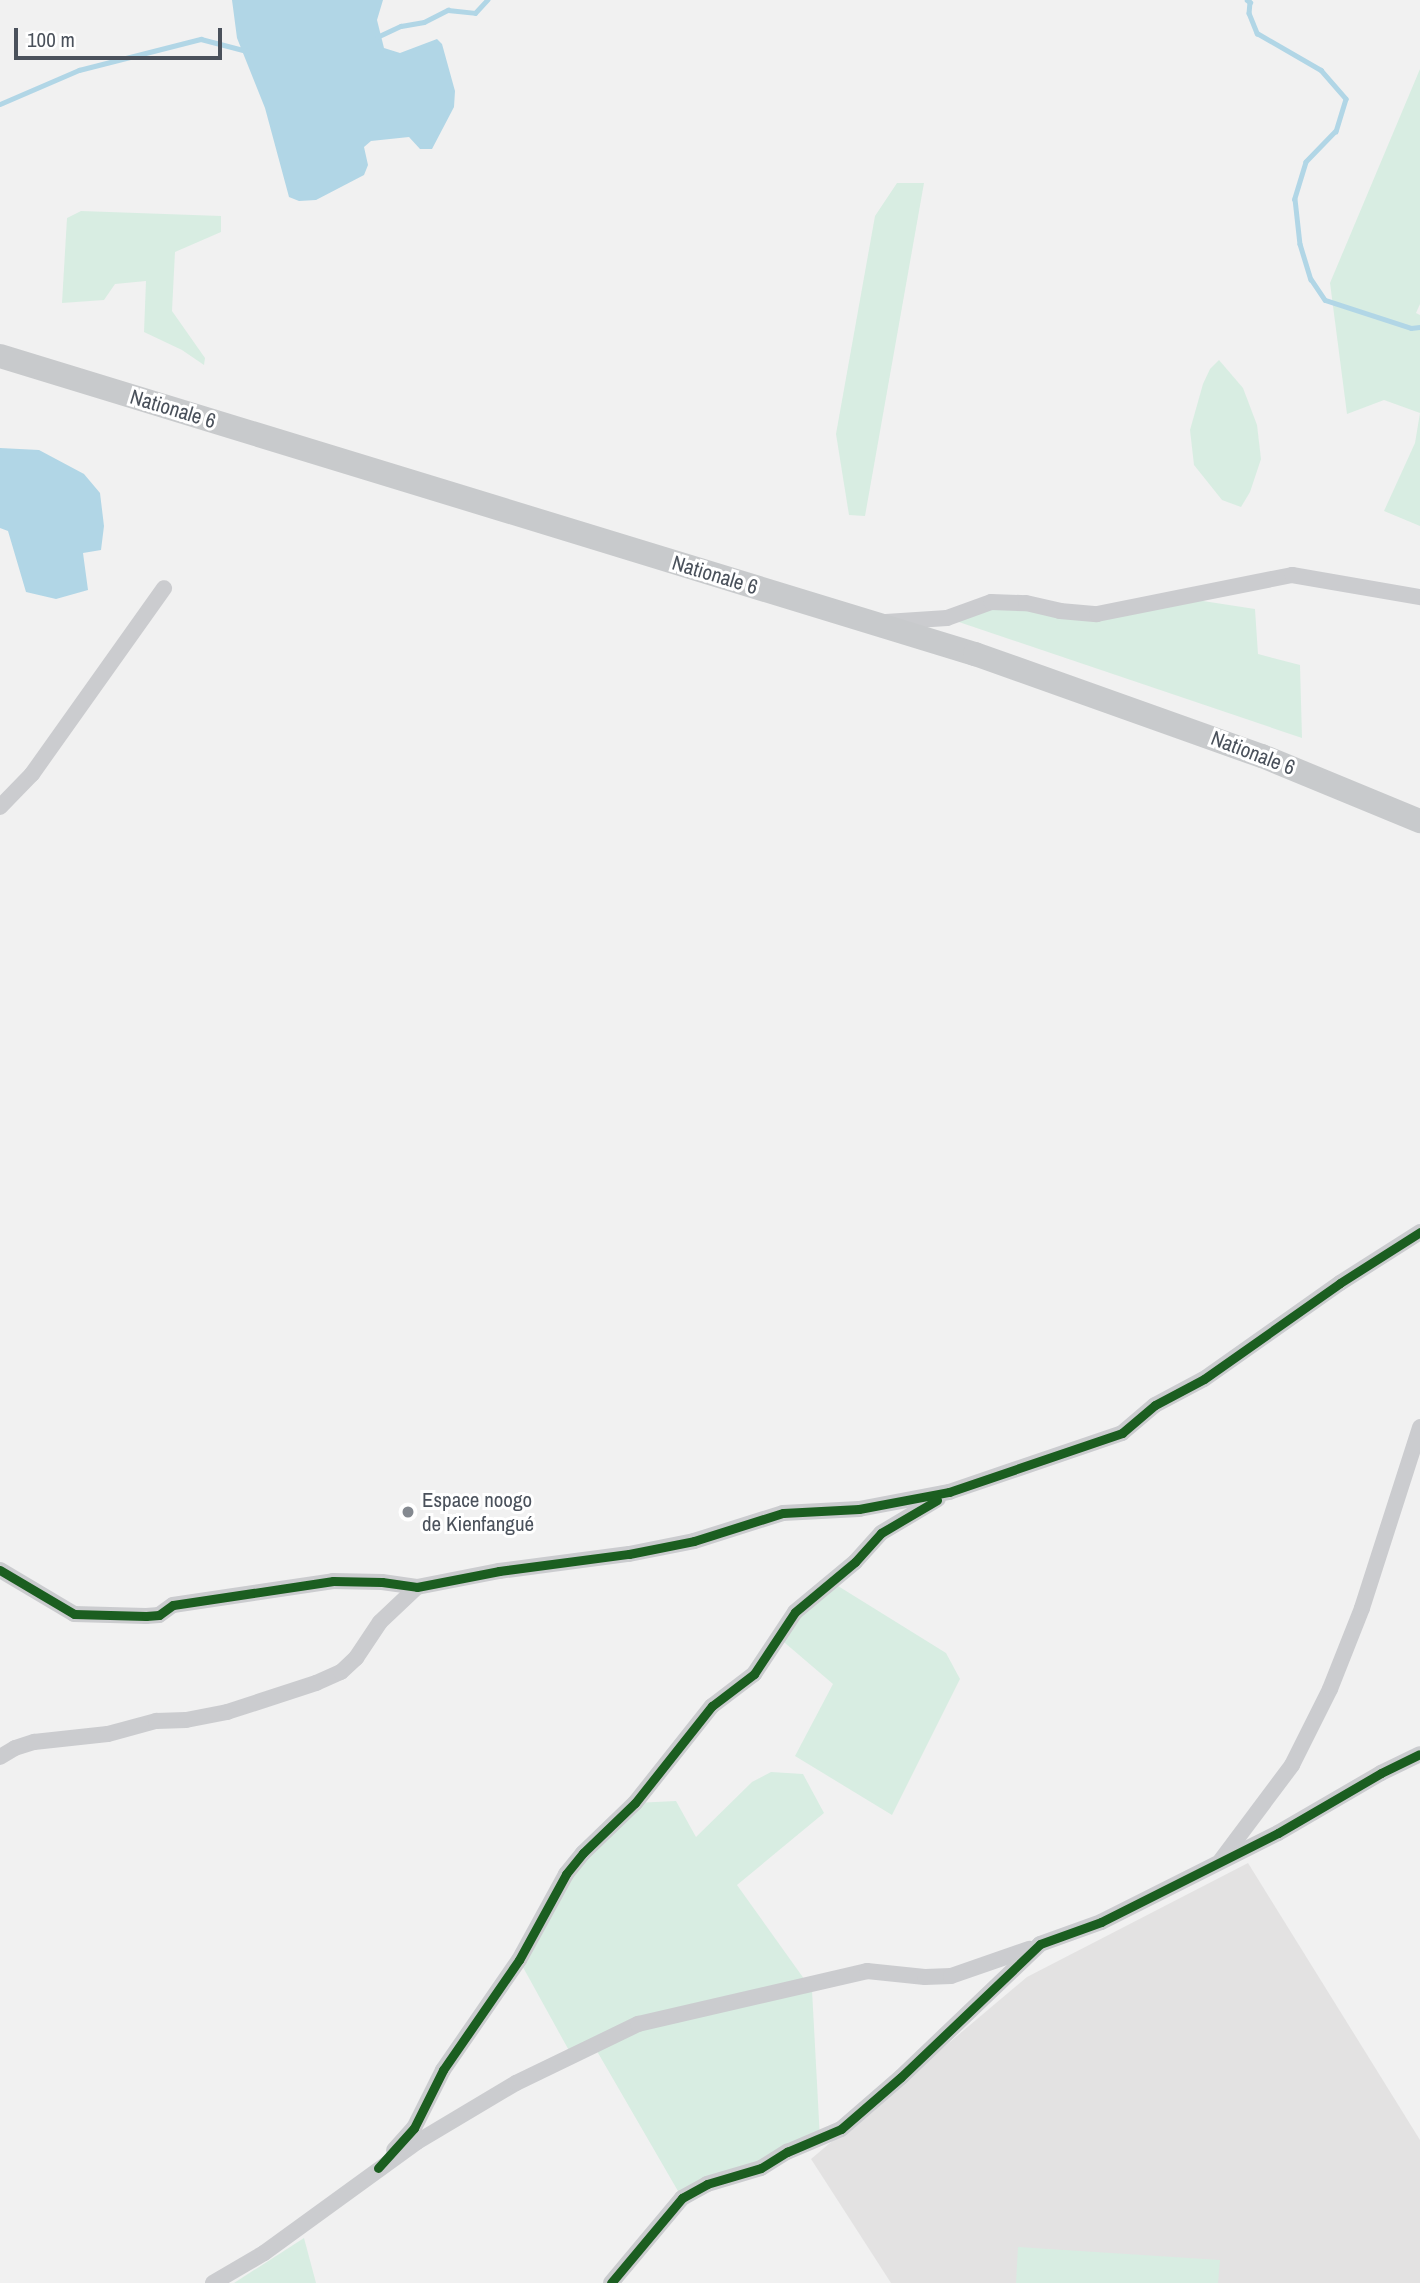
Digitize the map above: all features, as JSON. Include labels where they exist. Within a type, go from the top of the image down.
[{"type":"main road","name":"Nationale 6","points":[[0,356],[1080,689],[1275,761],[1420,821]]},
{"type":"street","points":[[871,623],[947,618],[991,603],[1026,603],[1060,611],[1097,614],[1292,575],[1420,597]]},
{"type":"street","points":[[0,807],[32,774],[164,588]]},
{"type":"street","points":[[0,1570],[74,1615],[159,1615],[173,1605],[333,1581],[382,1582],[417,1587],[499,1570],[629,1554],[681,1544],[783,1513],[859,1509],[949,1492],[1122,1433],[1155,1405],[1204,1379],[1340,1283],[1420,1232]]},
{"type":"street","points":[[1220,1862],[1292,1765],[1330,1689],[1362,1608],[1420,1427]]},
{"type":"street","points":[[378,2168],[414,2129],[443,2070],[519,1959],[566,1874],[583,1853],[635,1803],[712,1706],[754,1674],[795,1612],[855,1562],[881,1533],[949,1492]]},
{"type":"street","points":[[0,1757],[15,1748],[34,1742],[108,1734],[156,1721],[186,1720],[227,1712],[316,1683],[341,1672],[356,1658],[380,1622],[417,1587]]},
{"type":"street","points":[[213,2283],[264,2253],[378,2168],[516,2083],[638,2024],[867,1971],[925,1977],[951,1976],[1003,1960],[1101,1922],[1220,1862],[1420,1754]]},
{"type":"street","points":[[611,2283],[682,2199],[707,2184],[761,2168],[841,2129],[901,2077],[1041,1944]]},
{"type":"shaded area","points":[[1248,1863],[1420,2140],[1420,2283],[891,2283],[811,2159],[1027,1977]]},
{"type":"green space","points":[[1420,69],[1420,304],[1416,313],[1420,315],[1420,413],[1384,400],[1347,414],[1330,283]]},
{"type":"green space","points":[[897,183],[924,183],[865,516],[849,515],[836,434],[875,216]]},
{"type":"green space","points":[[81,211],[221,216],[221,232],[175,252],[172,311],[205,358],[204,365],[182,350],[144,332],[146,281],[115,284],[104,300],[62,303],[67,218]]},
{"type":"green space","points":[[1219,360],[1243,388],[1257,425],[1261,459],[1250,492],[1241,507],[1222,500],[1194,465],[1190,430],[1203,384],[1210,369]]},
{"type":"green space","points":[[1420,413],[1420,526],[1384,511],[1415,443]]},
{"type":"green space","points":[[1177,597],[1255,609],[1258,654],[1300,665],[1302,738],[947,618],[991,602],[1060,611]]},
{"type":"green space","points":[[830,1581],[946,1653],[960,1679],[892,1815],[795,1756],[833,1684],[778,1637]]},
{"type":"green space","points":[[771,1772],[803,1774],[824,1813],[737,1885],[812,1990],[820,2139],[682,2198],[594,2046],[572,2056],[519,1960],[566,1874],[635,1803],[676,1801],[696,1837],[752,1782]]},
{"type":"green space","points":[[304,2238],[316,2283],[234,2283]]},
{"type":"green space","points":[[1018,2247],[1220,2260],[1218,2283],[1016,2283]]},
{"type":"water","points":[[232,0],[383,0],[377,20],[384,48],[400,53],[437,39],[442,44],[455,91],[454,107],[432,149],[420,149],[409,137],[371,141],[364,147],[368,165],[364,175],[316,200],[299,201],[289,197],[265,108],[237,38]]},
{"type":"water","points":[[0,448],[39,450],[84,474],[100,493],[104,526],[101,550],[83,553],[88,590],[56,599],[26,592],[8,531],[0,528]]},
{"type":"waterway","points":[[377,37],[401,26],[424,22],[448,10],[475,13],[487,0]]},
{"type":"waterway","points":[[1247,0],[1250,2],[1249,13],[1257,33],[1321,70],[1346,99],[1336,131],[1306,162],[1295,199],[1300,244],[1311,279],[1325,300],[1411,328],[1420,327]]},
{"type":"waterway","points":[[0,104],[79,70],[201,39],[247,51]]},
{"type":"cycle path","points":[[0,1570],[74,1614],[159,1615],[173,1605],[333,1581],[382,1582],[417,1587],[499,1571],[629,1554],[694,1541],[783,1513],[859,1509],[949,1492],[1122,1433],[1155,1405],[1204,1379],[1340,1283],[1420,1232]]},
{"type":"cycle path","points":[[378,2168],[414,2128],[443,2070],[519,1960],[566,1874],[583,1853],[635,1803],[712,1706],[754,1674],[795,1612],[855,1562],[881,1533],[937,1500]]},
{"type":"cycle path","points":[[611,2283],[682,2198],[707,2184],[761,2168],[787,2152],[841,2129],[901,2077],[1040,1944],[1101,1922],[1278,1833],[1381,1773],[1420,1754]]},
{"type":"place","name":"Espace noogo de Kienfangué","points":[[408,1512]]}]
